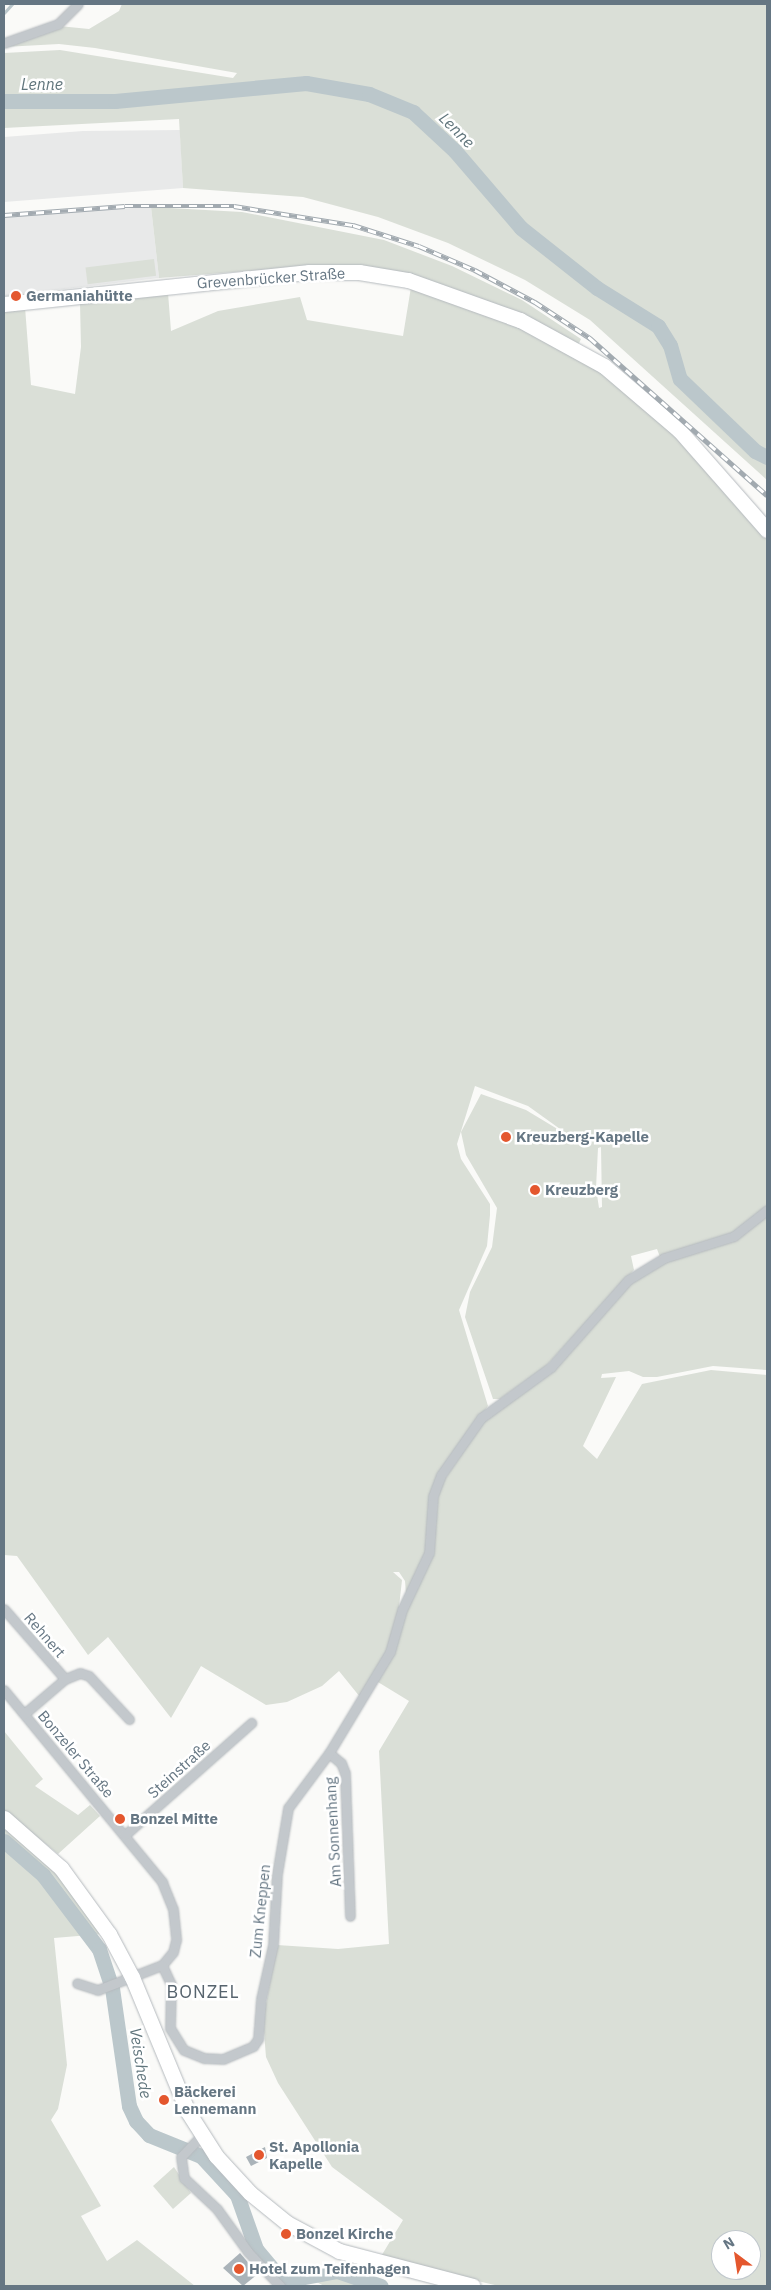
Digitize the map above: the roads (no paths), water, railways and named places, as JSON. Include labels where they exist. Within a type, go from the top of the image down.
[{"type":"main road","name":"Grevenbrücker Straße","points":[[4,304],[281,274],[359,272],[408,280],[449,293],[528,324],[583,353],[662,412],[767,530]]},
{"type":"main road","points":[[4,1818],[74,1883],[110,1934],[132,1977],[196,2139],[250,2193],[303,2233],[367,2261],[473,2286]]},
{"type":"street","points":[[4,43],[58,24],[78,4]]},
{"type":"street","name":"Zum Kneppen","points":[[162,1965],[171,1984],[170,2028],[184,2050],[204,2058],[223,2059],[253,2046],[258,2038],[261,1999],[273,1945],[277,1874],[285,1816],[291,1799],[329,1753],[381,1670],[402,1610],[430,1552],[437,1482],[480,1418],[551,1367],[603,1304],[641,1270],[734,1236],[767,1210]]},
{"type":"street","name":"Rehnert","points":[[4,1609],[65,1679]]},
{"type":"street","points":[[24,1714],[65,1679],[80,1673],[89,1676],[129,1719]]},
{"type":"street","name":"Bonzeler Straße","points":[[4,1690],[162,1882],[173,1909],[176,1940],[173,1952],[162,1965]]},
{"type":"street","name":"Steinstraße","points":[[125,1835],[251,1723]]},
{"type":"street","name":"Am Sonnenhang","points":[[329,1753],[341,1763],[345,1772],[350,1916]]},
{"type":"street","points":[[77,1983],[90,1989],[112,1986],[162,1965]]},
{"type":"street","points":[[196,2139],[183,2154],[179,2164],[184,2178],[217,2209],[248,2252],[280,2286]]},
{"type":"waterway","points":[[4,13],[12,4]]},
{"type":"waterway","name":"Lenne","points":[[4,101],[115,101],[306,83],[369,94],[413,112],[455,151],[521,228],[597,288],[658,326],[670,345],[680,379],[755,451],[767,457]]},
{"type":"waterway","name":"Veischede","points":[[4,1841],[43,1875],[99,1949],[112,1988],[129,2106],[136,2121],[149,2135],[201,2156],[237,2195],[256,2249],[277,2274],[289,2280],[337,2271],[381,2286]]},
{"type":"railway","points":[[4,215],[125,206],[234,206],[353,225],[419,246],[475,270],[535,302],[590,338],[767,495]]},
{"type":"place","name":"Germaniahütte","points":[[16,296]]},
{"type":"place","name":"Kreuzberg-Kapelle","points":[[506,1137]]},
{"type":"place","name":"Kreuzberg","points":[[535,1190]]},
{"type":"place","name":"Bonzel Mitte","points":[[120,1819]]},
{"type":"place","name":"Bäckerei Lennemann","points":[[164,2100]]},
{"type":"place","name":"St. Apollonia Kapelle","points":[[259,2155]]},
{"type":"place","name":"Bonzel Kirche","points":[[286,2234]]},
{"type":"place","name":"Hotel zum Teifenhagen","points":[[239,2269]]},
{"type":"district","name":"BONZEL","points":[[203,1992]]}]
